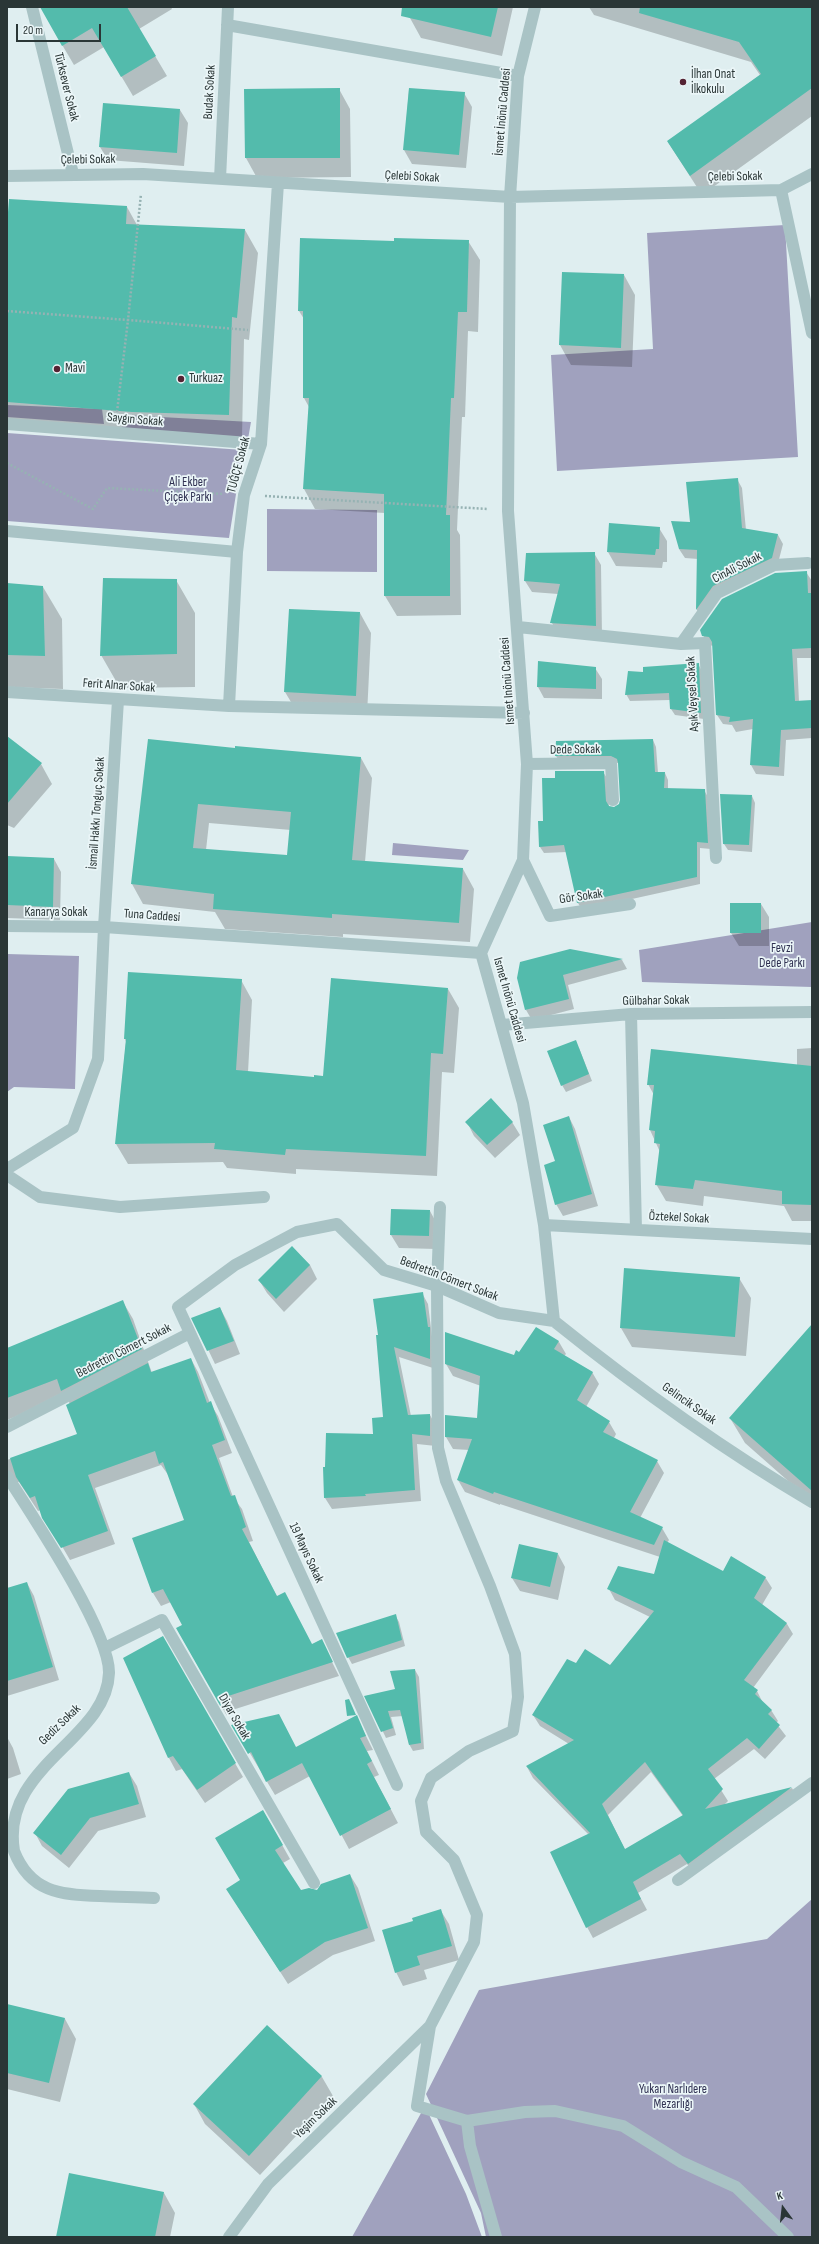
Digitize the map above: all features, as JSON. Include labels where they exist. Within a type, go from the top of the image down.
[{"type":"street","name":"Türksever Sokak","points":[[32,7],[73,174]]},
{"type":"street","name":"Budak Sokak","points":[[220,179],[228,7]]},
{"type":"street","name":"İsmet İnönü Caddesi","points":[[508,511],[510,197],[518,76],[535,7]]},
{"type":"street","points":[[227,25],[518,76]]},
{"type":"street","name":"Çelebi Sokak","points":[[7,176],[143,174],[510,197],[781,190],[812,174]]},
{"type":"street","name":"TUĞÇE Sokak","points":[[229,706],[237,552],[244,495],[261,444],[278,183]]},
{"type":"street","points":[[781,190],[812,333]]},
{"type":"street","name":"Saygın Sokak","points":[[7,424],[261,444]]},
{"type":"street","name":"Ismet Inönü Caddesi","points":[[508,511],[514,597],[518,627],[527,764],[523,860],[480,953],[502,1025],[523,1103],[544,1225],[554,1321]]},
{"type":"street","points":[[7,531],[237,552]]},
{"type":"street","name":"CinAli Sokak","points":[[681,644],[717,593],[774,565],[808,563]]},
{"type":"street","name":"Aşık Veysel Sokak","points":[[518,627],[681,644],[705,644],[716,858]]},
{"type":"street","name":"Ferit Alnar Sokak","points":[[7,692],[229,706],[524,713]]},
{"type":"street","name":"İsmail Hakkı Tonguç Sokak","points":[[104,927],[118,700]]},
{"type":"street","name":"Dede Sokak","points":[[527,764],[611,763],[613,800]]},
{"type":"street","name":"Gör Sokak","points":[[523,860],[550,916],[630,904]]},
{"type":"street","name":"Kanarya Sokak","points":[[7,926],[104,927]]},
{"type":"street","points":[[7,1169],[73,1128],[98,1059],[104,927]]},
{"type":"street","name":"Tuna Caddesi","points":[[104,927],[480,953]]},
{"type":"street","name":"Gülbahar Sokak","points":[[502,1025],[631,1014],[812,1012]]},
{"type":"street","points":[[631,1014],[636,1230]]},
{"type":"street","points":[[7,1175],[40,1198],[120,1207],[264,1197]]},
{"type":"street","points":[[440,1207],[437,1286],[438,1448],[446,1481],[490,1586],[515,1654],[518,1697],[513,1731],[469,1751],[431,1778],[421,1800],[426,1832],[454,1860],[477,1916],[474,1942],[430,2026],[417,2106],[467,2121],[525,2112],[555,2111],[623,2126],[681,2162],[736,2187],[788,2237]]},
{"type":"street","name":"Bedrettin Cömert Sokak","points":[[7,1427],[190,1333],[178,1307],[235,1265],[297,1232],[337,1224],[384,1270],[437,1286],[498,1313],[554,1321]]},
{"type":"street","name":"Öztekel Sokak","points":[[544,1225],[812,1239]]},
{"type":"street","name":"Gelincik Sokak","points":[[554,1321],[606,1363],[763,1473],[812,1502]]},
{"type":"street","name":"19 Mayıs Sokak","points":[[190,1333],[397,1784]]},
{"type":"street","name":"Gediz Sokak","points":[[7,1476],[78,1592],[105,1648],[109,1674],[102,1700],[93,1713],[30,1774],[21,1785],[10,1812],[9,1826],[12,1844],[18,1860],[27,1874],[48,1890],[74,1896],[154,1898]]},
{"type":"street","name":"Diyar Sokak","points":[[105,1648],[162,1620],[314,1883]]},
{"type":"street","points":[[678,1880],[812,1783]]},
{"type":"street","name":"Yeşim Sokak","points":[[229,2237],[268,2184],[430,2026]]},
{"type":"street","points":[[467,2121],[470,2146],[496,2237]]},
{"type":"path","points":[[115,432],[143,174]]},
{"type":"path","points":[[7,310],[268,332]]},
{"type":"path","points":[[7,463],[93,509],[107,488],[508,511]]},
{"type":"green space","points":[[785,225],[798,457],[557,471],[551,355],[653,349],[647,233]]},
{"type":"green space","points":[[7,405],[102,409],[104,424],[7,417]]},
{"type":"green space","points":[[125,415],[251,422],[248,439],[122,428]]},
{"type":"green space","name":"Ali Ekber Çiçek Parkı","points":[[7,433],[243,450],[229,538],[7,521]]},
{"type":"green space","points":[[267,509],[377,510],[377,572],[267,571]]},
{"type":"green space","points":[[393,843],[469,850],[463,860],[392,855]]},
{"type":"green space","name":"Fevzi Dede Parkı","points":[[812,922],[812,987],[642,982],[639,950]]},
{"type":"green space","points":[[7,954],[79,956],[75,1089],[14,1087],[7,1092]]},
{"type":"green space","name":"Yukarı Narlıdere Mezarlığı","points":[[812,1899],[812,2237],[486,2237],[481,2213],[426,2094],[479,1990],[767,1939]]},
{"type":"green space","points":[[425,2106],[466,2194],[482,2237],[352,2237]]},
{"type":"building","points":[[40,7],[127,7],[156,56],[121,77],[92,28],[62,46]]},
{"type":"building","points":[[402,7],[498,7],[491,37],[401,16]]},
{"type":"building","name":"İlhan Onat İlkokulu","points":[[640,7],[812,7],[812,88],[690,176],[667,141],[761,74],[739,42],[639,13]]},
{"type":"building","points":[[340,88],[340,158],[245,158],[244,89]]},
{"type":"building","points":[[409,88],[465,92],[459,155],[403,150]]},
{"type":"building","points":[[103,103],[180,109],[177,153],[99,147]]},
{"type":"building","points":[[9,199],[127,206],[126,224],[245,229],[237,318],[232,317],[229,415],[132,412],[7,402],[7,225]]},
{"type":"building","points":[[300,238],[394,241],[394,238],[469,240],[467,312],[458,312],[454,398],[451,398],[446,515],[450,515],[450,596],[384,596],[384,494],[303,489],[309,398],[303,398],[303,311],[298,311]]},
{"type":"building","points":[[562,272],[624,274],[621,348],[559,345]]},
{"type":"building","points":[[738,478],[742,528],[778,534],[772,558],[713,586],[696,610],[697,550],[679,549],[671,521],[690,522],[686,482]]},
{"type":"building","points":[[609,523],[660,527],[659,549],[656,549],[655,555],[607,552]]},
{"type":"building","points":[[595,552],[596,626],[550,623],[560,584],[524,581],[526,553]]},
{"type":"building","points":[[807,571],[808,593],[812,593],[812,648],[792,649],[795,701],[812,700],[812,728],[781,730],[779,767],[750,765],[753,719],[729,722],[730,717],[716,715],[712,642],[709,637],[702,636],[700,630],[722,599],[775,573]]},
{"type":"building","points":[[103,578],[177,579],[177,654],[100,656]]},
{"type":"building","points":[[7,583],[43,586],[45,656],[7,655]]},
{"type":"building","points":[[289,609],[360,612],[356,696],[284,692]]},
{"type":"building","points":[[538,661],[596,667],[596,689],[537,687]]},
{"type":"building","points":[[699,663],[701,713],[670,709],[669,693],[625,695],[628,671],[643,672],[643,667]]},
{"type":"building","points":[[7,736],[42,763],[7,804]]},
{"type":"building","points":[[148,739],[235,748],[235,746],[361,757],[352,860],[463,868],[459,923],[332,914],[332,918],[213,909],[214,894],[131,884]],"holes":[[[198,804],[291,812],[287,855],[193,848]]]},
{"type":"building","points":[[653,739],[655,772],[665,772],[664,788],[705,789],[708,843],[697,842],[697,877],[577,903],[564,845],[539,847],[538,821],[543,821],[542,778],[555,778],[555,771],[604,771],[606,801],[609,806],[614,807],[619,804],[620,800],[618,763],[617,759],[611,756],[555,756],[556,741]]},
{"type":"building","points":[[720,794],[752,795],[749,845],[723,844]]},
{"type":"building","points":[[7,856],[54,858],[53,907],[7,905]]},
{"type":"building","points":[[730,903],[761,903],[761,933],[730,933]]},
{"type":"building","points":[[570,949],[623,959],[563,975],[569,999],[525,1010],[517,978],[520,962]]},
{"type":"building","points":[[128,972],[242,979],[236,1070],[314,1077],[314,1075],[323,1076],[331,978],[448,988],[443,1054],[431,1053],[426,1156],[286,1149],[285,1155],[214,1149],[215,1143],[115,1144],[126,1039],[124,1039]]},
{"type":"building","points":[[576,1040],[589,1074],[561,1086],[547,1051]]},
{"type":"building","points":[[651,1049],[812,1066],[812,1205],[782,1204],[782,1191],[695,1180],[693,1189],[655,1185],[660,1144],[654,1143],[655,1131],[649,1130],[654,1085],[647,1085]]},
{"type":"building","points":[[491,1098],[513,1122],[487,1145],[465,1122]]},
{"type":"building","points":[[569,1116],[592,1194],[555,1205],[544,1165],[555,1161],[543,1125]]},
{"type":"building","points":[[391,1209],[430,1210],[429,1236],[390,1235]]},
{"type":"building","points":[[292,1246],[310,1265],[276,1299],[258,1280]]},
{"type":"building","points":[[624,1268],[740,1277],[735,1337],[620,1328]]},
{"type":"building","points":[[423,1292],[428,1327],[430,1327],[430,1359],[394,1347],[408,1415],[430,1414],[430,1436],[412,1434],[415,1490],[365,1494],[366,1496],[324,1498],[323,1467],[325,1467],[326,1433],[373,1434],[372,1418],[383,1417],[376,1335],[378,1335],[373,1299]]},
{"type":"building","points":[[123,1300],[142,1349],[61,1391],[57,1379],[7,1398],[7,1348]]},
{"type":"building","points":[[220,1307],[234,1341],[207,1351],[191,1318]]},
{"type":"building","points":[[812,1324],[812,1491],[729,1418]]},
{"type":"building","points":[[536,1327],[559,1341],[554,1349],[593,1372],[577,1400],[610,1421],[603,1432],[658,1460],[630,1512],[663,1527],[654,1545],[494,1492],[493,1494],[457,1480],[472,1439],[445,1437],[445,1415],[477,1418],[480,1376],[445,1364],[445,1332],[514,1355],[516,1350],[519,1352]]},
{"type":"building","points":[[191,1358],[207,1403],[211,1401],[225,1440],[212,1445],[231,1496],[235,1495],[246,1527],[242,1529],[277,1596],[285,1592],[312,1644],[322,1639],[333,1662],[219,1699],[222,1709],[176,1628],[182,1625],[163,1589],[152,1593],[132,1538],[184,1520],[163,1462],[159,1464],[155,1451],[88,1475],[108,1531],[61,1548],[42,1518],[35,1496],[30,1498],[16,1477],[10,1458],[77,1434],[66,1405],[148,1363],[151,1372]]},
{"type":"building","points":[[664,1540],[723,1571],[731,1556],[766,1577],[754,1598],[787,1623],[744,1680],[758,1690],[755,1694],[772,1710],[768,1714],[780,1725],[759,1749],[747,1738],[708,1769],[723,1789],[705,1809],[792,1787],[688,1864],[680,1854],[633,1882],[641,1899],[586,1928],[550,1852],[590,1833],[526,1766],[574,1740],[532,1715],[567,1659],[576,1663],[585,1649],[610,1665],[654,1611],[607,1589],[618,1566],[654,1574]],"holes":[[[645,1762],[683,1815],[625,1849],[602,1804]]]},
{"type":"building","points":[[519,1544],[558,1553],[550,1587],[511,1578]]},
{"type":"building","points":[[27,1582],[53,1667],[7,1681],[7,1588]]},
{"type":"building","points":[[396,1614],[402,1640],[347,1658],[336,1633]]},
{"type":"building","points":[[163,1636],[236,1763],[197,1790],[173,1756],[168,1758],[123,1658]]},
{"type":"building","points":[[415,1669],[421,1743],[409,1745],[400,1710],[388,1711],[393,1728],[381,1732],[364,1696],[395,1689],[390,1671]]},
{"type":"building","points":[[349,1699],[356,1715],[347,1716],[345,1700]]},
{"type":"building","points":[[279,1714],[296,1747],[357,1715],[366,1736],[360,1738],[372,1761],[367,1764],[391,1809],[340,1836],[302,1763],[266,1782],[251,1752],[248,1754],[231,1725]]},
{"type":"building","points":[[129,1772],[139,1804],[90,1818],[61,1855],[33,1833],[68,1789]]},
{"type":"building","points":[[263,1810],[283,1845],[275,1850],[301,1890],[309,1888],[317,1890],[321,1884],[350,1874],[368,1928],[325,1942],[280,1972],[226,1889],[240,1880],[215,1838]]},
{"type":"building","points":[[441,1909],[452,1946],[417,1956],[420,1965],[395,1973],[382,1930],[413,1921],[412,1918]]},
{"type":"building","points":[[7,2004],[65,2018],[49,2083],[7,2073]]},
{"type":"building","points":[[267,2025],[322,2076],[249,2156],[193,2104]]},
{"type":"building","points":[[69,2173],[164,2192],[155,2237],[56,2237]]},
{"type":"place","name":"İlhan Onat İlkokulu","points":[[683,82]]},
{"type":"place","name":"Mavi","points":[[57,369]]},
{"type":"place","name":"Turkuaz","points":[[181,379]]}]
